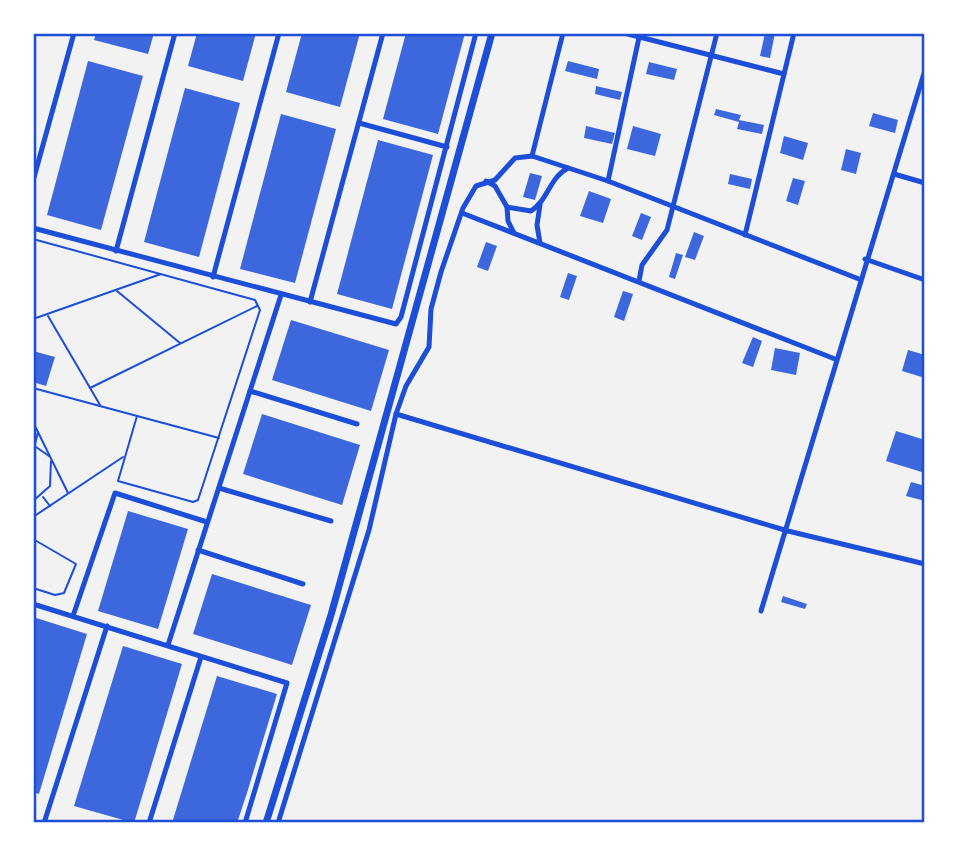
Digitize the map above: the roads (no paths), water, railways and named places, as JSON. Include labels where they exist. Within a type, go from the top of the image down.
[{"type":"street","points":[[33,181],[74,33]]},
{"type":"street","points":[[116,251],[175,33]]},
{"type":"street","points":[[213,277],[279,33]]},
{"type":"street","points":[[310,303],[383,33]]},
{"type":"street","points":[[33,228],[310,303],[392,324],[398,322],[476,33]]},
{"type":"street","points":[[265,823],[331,615],[492,33]]},
{"type":"street","points":[[531,156],[563,33]]},
{"type":"street","points":[[624,33],[784,74]]},
{"type":"street","points":[[639,281],[642,265],[660,244],[673,209],[717,33]]},
{"type":"street","points":[[745,235],[794,33]]},
{"type":"street","points":[[608,181],[639,35]]},
{"type":"street","points":[[761,611],[788,531],[835,359],[925,70]]},
{"type":"street","points":[[359,123],[447,147]]},
{"type":"street","points":[[278,823],[366,542],[396,414],[406,386],[429,347],[431,309],[441,272],[462,213],[475,186],[495,180],[515,158],[531,156],[608,181],[673,209],[859,279]]},
{"type":"street","points":[[540,243],[537,225],[540,205],[555,175],[568,168]]},
{"type":"street","points":[[894,174],[925,183]]},
{"type":"street","points":[[486,181],[495,186],[507,207],[508,221],[514,233]]},
{"type":"street","points":[[507,207],[523,212],[540,205]]},
{"type":"street","points":[[462,213],[835,359]]},
{"type":"street","points":[[865,260],[925,280]]},
{"type":"street","points":[[167,645],[281,295]]},
{"type":"street","points":[[250,391],[357,424]]},
{"type":"street","points":[[396,414],[788,531],[925,564]]},
{"type":"street","points":[[219,488],[331,521]]},
{"type":"street","points":[[73,616],[115,493],[207,522]]},
{"type":"street","points":[[198,550],[303,584]]},
{"type":"street","points":[[33,604],[287,683],[245,823]]},
{"type":"street","points":[[44,823],[107,626]]},
{"type":"street","points":[[149,823],[201,657]]}]
